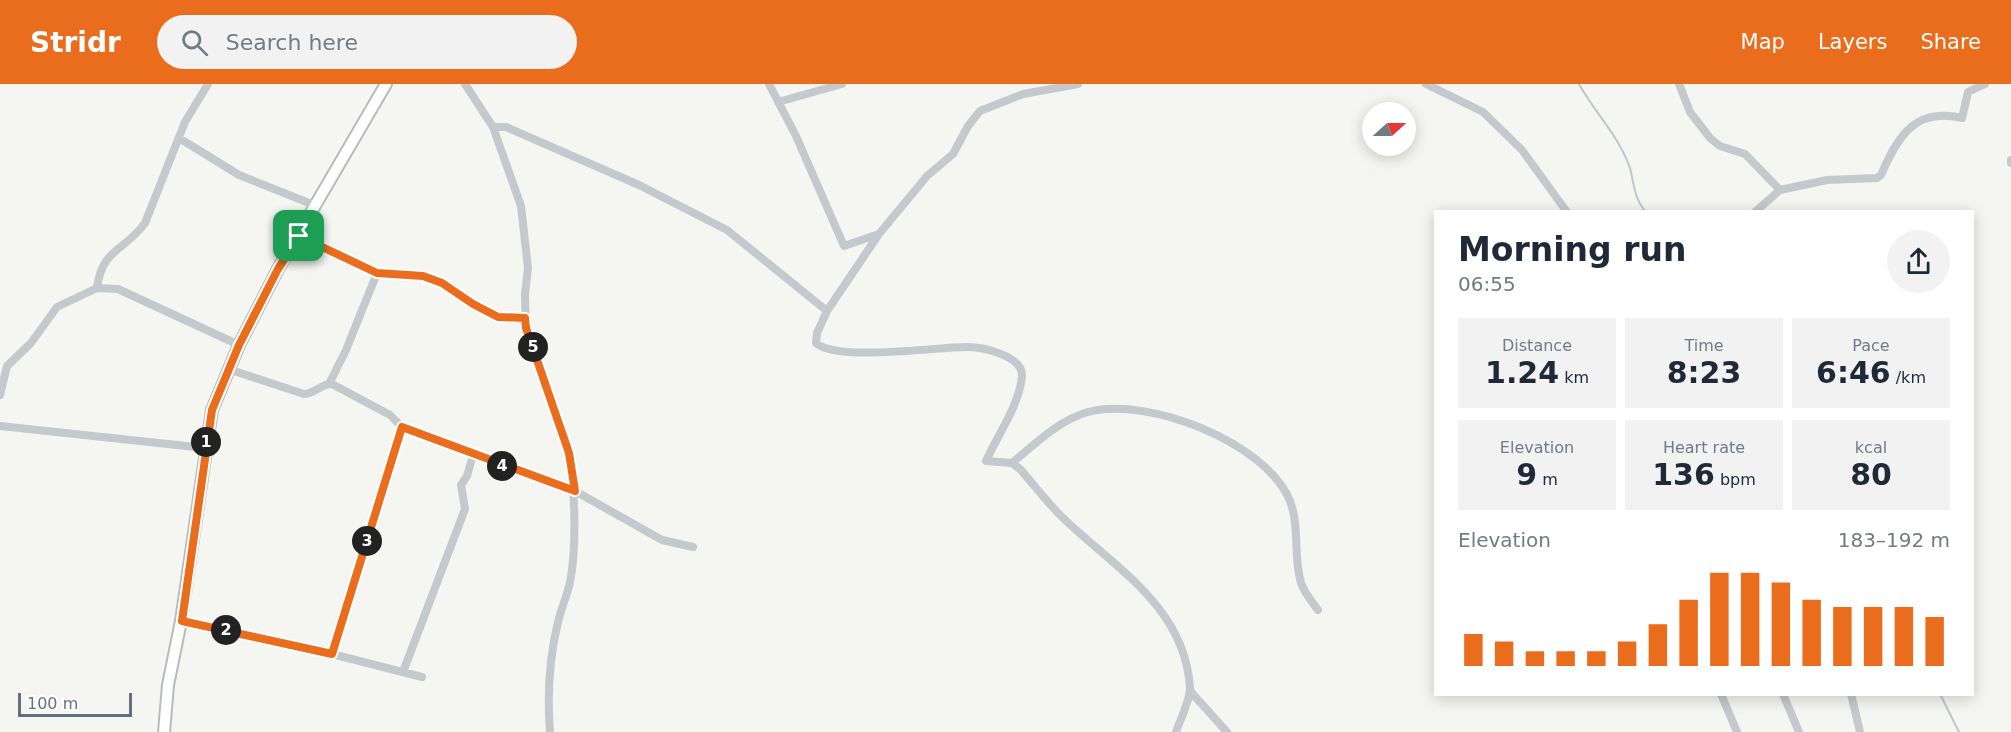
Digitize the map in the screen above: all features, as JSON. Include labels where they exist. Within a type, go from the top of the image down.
[{"type":"main road","points":[[164,732],[168,685],[182,621],[212,410],[239,345],[278,269],[386,84]]},
{"type":"street","points":[[97,288],[103,263],[145,223],[179,138],[208,84]]},
{"type":"street","points":[[465,84],[493,127],[521,206],[528,268],[526,328],[569,453],[575,491],[570,581],[558,619],[548,681],[550,732]]},
{"type":"street","points":[[769,84],[796,136],[841,243],[844,246],[879,234]]},
{"type":"street","points":[[778,102],[842,84]]},
{"type":"street","points":[[1078,84],[1023,94],[980,111],[968,126],[953,153],[927,176],[879,234],[827,311],[817,333],[816,343],[822,348],[836,351],[906,351],[967,347],[1011,358],[1019,363],[1022,374],[1014,407],[986,461],[1012,463],[1068,421],[1088,412],[1115,408],[1139,410],[1183,421],[1250,453],[1269,472],[1289,500],[1295,526],[1301,584],[1318,610]]},
{"type":"street","points":[[1426,84],[1483,112],[1522,150],[1566,210]]},
{"type":"street","points":[[1679,84],[1690,112],[1710,138],[1720,146],[1745,154],[1780,190]]},
{"type":"street","points":[[1757,210],[1780,190],[1838,178],[1877,178],[1881,175],[1893,149],[1912,126],[1933,115],[1944,114],[1962,118],[1968,92],[1985,84]]},
{"type":"street","points":[[493,127],[506,127],[593,165],[727,230],[827,311]]},
{"type":"street","points":[[179,138],[239,175],[314,205]]},
{"type":"street","points":[[299,236],[377,273],[423,276],[442,283],[473,304],[498,317],[525,318]]},
{"type":"street","points":[[228,369],[304,394],[311,394],[329,384],[346,350],[377,273]]},
{"type":"street","points":[[0,395],[8,366],[32,343],[57,307],[97,288],[118,289],[239,345]]},
{"type":"street","points":[[329,384],[390,415],[402,427],[473,456],[575,491],[662,540],[693,548]]},
{"type":"street","points":[[0,426],[205,448]]},
{"type":"street","points":[[332,654],[402,427]]},
{"type":"street","points":[[403,672],[465,508],[461,485],[467,476],[473,456]]},
{"type":"street","points":[[1012,463],[1062,516],[1155,601],[1181,644],[1190,691],[1176,732]]},
{"type":"street","points":[[182,621],[332,654],[422,677]]},
{"type":"street","points":[[1190,691],[1227,732]]},
{"type":"street","points":[[1721,696],[1737,732]]},
{"type":"street","points":[[1784,696],[1799,732]]},
{"type":"street","points":[[1851,696],[1860,732]]},
{"type":"waterway","points":[[1579,84],[1620,145],[1630,168],[1637,196],[1644,210]]},
{"type":"waterway","points":[[1941,696],[1959,732]]},
{"type":"route","points":[[299,236],[377,273],[423,276],[442,283],[473,304],[498,317],[525,318],[526,328],[569,453],[575,491],[473,456],[402,427],[332,654],[182,621],[212,410],[239,345],[278,269],[299,236]]}]
